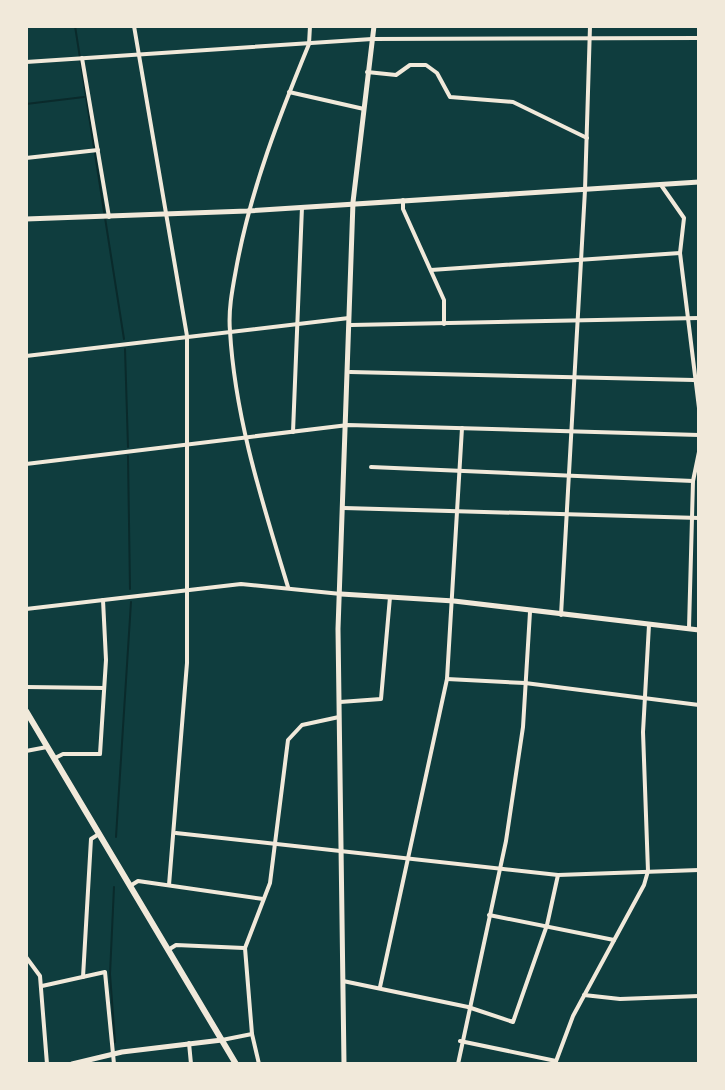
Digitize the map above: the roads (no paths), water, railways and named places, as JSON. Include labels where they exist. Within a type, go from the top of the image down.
[{"type":"main road","points":[[26,711],[236,1064]]},
{"type":"street","points":[[134,26],[187,336],[188,589],[176,833],[169,885]]},
{"type":"street","points":[[288,587],[245,438],[230,330],[231,297],[247,211],[266,147],[309,44],[310,26]]},
{"type":"street","points":[[344,1064],[339,717],[341,594],[353,202],[374,26]]},
{"type":"street","points":[[561,615],[585,190],[590,26]]},
{"type":"street","points":[[26,62],[372,39],[699,38]]},
{"type":"street","points":[[82,58],[106,218]]},
{"type":"street","points":[[367,72],[396,75],[410,65],[426,65],[437,73],[450,97],[513,102],[587,138]]},
{"type":"street","points":[[289,92],[364,109]]},
{"type":"street","points":[[26,158],[95,151]]},
{"type":"street","points":[[26,219],[247,211],[699,182]]},
{"type":"street","points":[[661,185],[684,218],[680,253],[699,408]]},
{"type":"street","points":[[403,200],[403,209],[444,300],[444,324]]},
{"type":"street","points":[[293,432],[302,207]]},
{"type":"street","points":[[431,270],[680,253]]},
{"type":"street","points":[[26,356],[118,348],[230,330],[297,324],[699,318]]},
{"type":"street","points":[[350,372],[694,380]]},
{"type":"street","points":[[26,464],[348,425],[699,435]]},
{"type":"street","points":[[380,987],[410,861],[447,679],[462,428]]},
{"type":"street","points":[[689,629],[693,481],[699,452]]},
{"type":"street","points":[[371,467],[693,481]]},
{"type":"street","points":[[344,508],[699,518]]},
{"type":"street","points":[[26,609],[247,583],[341,594],[454,601],[699,630]]},
{"type":"street","points":[[340,702],[381,699],[390,597]]},
{"type":"street","points":[[55,758],[63,754],[100,754],[104,688],[103,600]]},
{"type":"street","points":[[458,1064],[460,1041],[500,868],[523,727],[530,612]]},
{"type":"street","points":[[460,1041],[556,1063],[584,995],[648,871],[643,697],[649,625]]},
{"type":"street","points":[[447,679],[525,683],[699,705]]},
{"type":"street","points":[[26,687],[104,688]]},
{"type":"street","points":[[259,1064],[252,1034],[245,948],[270,883],[288,740],[302,725],[339,717]]},
{"type":"street","points":[[26,751],[39,751],[47,747]]},
{"type":"street","points":[[176,833],[558,875],[699,870]]},
{"type":"street","points":[[83,977],[91,839],[99,834]]},
{"type":"street","points":[[343,981],[468,1007],[513,1022],[547,925],[558,875]]},
{"type":"street","points":[[130,886],[138,881],[263,899]]},
{"type":"street","points":[[489,915],[614,940]]},
{"type":"street","points":[[168,950],[176,945],[245,948]]},
{"type":"street","points":[[27,960],[40,976],[42,986],[47,1064]]},
{"type":"street","points":[[42,986],[105,972],[114,1064]]},
{"type":"street","points":[[584,995],[620,999],[699,996]]},
{"type":"street","points":[[72,1064],[111,1055],[252,1034]]},
{"type":"street","points":[[189,1043],[191,1064]]},
{"type":"waterway","points":[[75,26],[124,339]]},
{"type":"waterway","points":[[26,104],[84,97]]},
{"type":"waterway","points":[[125,349],[128,447]]},
{"type":"waterway","points":[[128,456],[130,589]]},
{"type":"waterway","points":[[116,837],[131,602]]},
{"type":"waterway","points":[[114,887],[110,974],[115,1042]]}]
